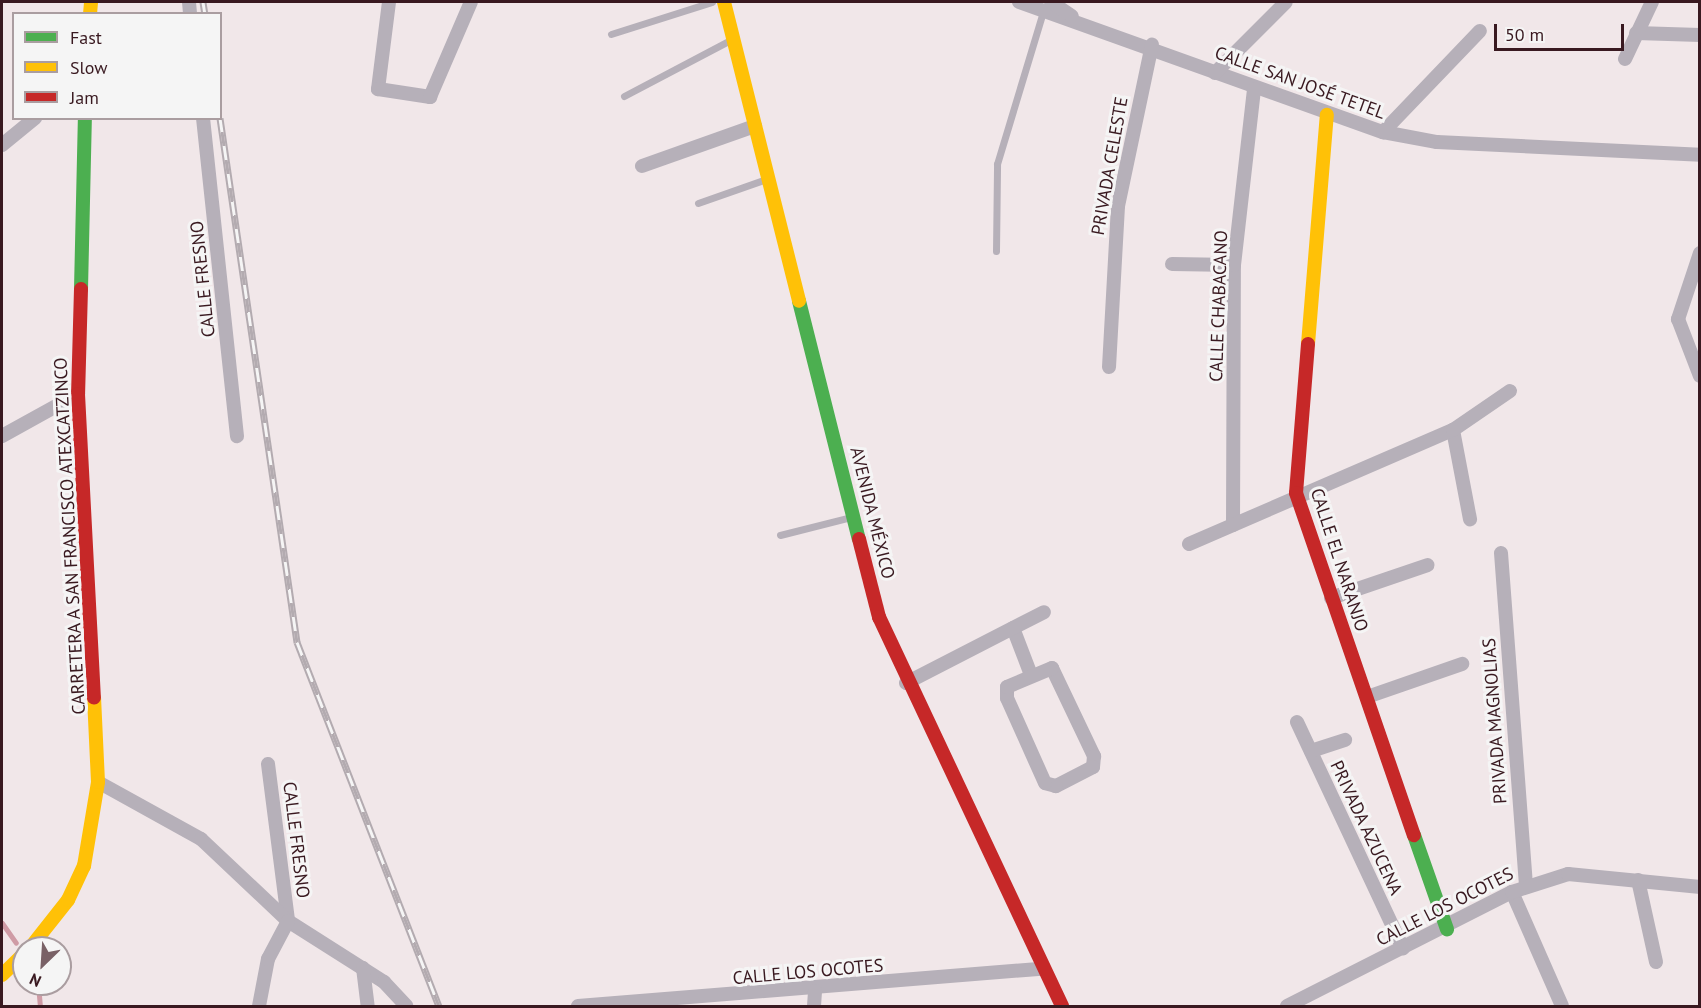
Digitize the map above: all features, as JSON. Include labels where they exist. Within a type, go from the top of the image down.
[{"type":"street","points":[[389,2],[378,89],[430,97],[471,2]]},
{"type":"street","name":"AVENIDA MÉXICO","points":[[724,2],[730,39],[768,178],[879,617],[906,683],[1042,969],[1062,1006]]},
{"type":"street","name":"CALLE SAN JOSÉ TETEL","points":[[1019,2],[1047,5],[1076,19],[1152,45],[1254,88],[1327,115],[1383,132],[1437,142],[1700,155]]},
{"type":"street","points":[[1215,73],[1286,2]]},
{"type":"street","points":[[1625,59],[1652,2]]},
{"type":"street","points":[[1383,132],[1480,31]]},
{"type":"street","points":[[1636,33],[1700,35]]},
{"type":"street","name":"PRIVADA CELESTE","points":[[1110,367],[1118,206],[1152,45]]},
{"type":"street","name":"CALLE CHABACANO","points":[[1233,525],[1234,265],[1254,88]]},
{"type":"street","name":"CALLE EL NARANJO","points":[[1327,115],[1296,494],[1447,929]]},
{"type":"street","points":[[2,146],[33,120]]},
{"type":"street","name":"CARRETERA A SAN FRANCISCO ATEXCATZINCO","points":[[40,936],[68,900],[84,866],[98,782],[78,394],[85,120]]},
{"type":"street","name":"CALLE FRESNO","points":[[203,120],[237,436]]},
{"type":"street","points":[[642,166],[754,126]]},
{"type":"street","points":[[1700,253],[1678,319],[1700,376]]},
{"type":"street","points":[[1172,264],[1234,265]]},
{"type":"street","points":[[1189,544],[1296,494],[1453,430],[1510,391]]},
{"type":"street","points":[[2,436],[78,394]]},
{"type":"street","points":[[1453,430],[1470,519]]},
{"type":"street","name":"PRIVADA MAGNOLIAS","points":[[1501,553],[1526,886]]},
{"type":"street","points":[[1331,598],[1428,565]]},
{"type":"street","points":[[906,683],[1044,612]]},
{"type":"street","points":[[1013,628],[1031,675]]},
{"type":"street","points":[[1367,697],[1462,664]]},
{"type":"street","points":[[1052,668],[1059,673],[1094,756],[1093,767],[1056,786],[1045,783],[1007,698],[1007,687],[1031,675],[1052,668]]},
{"type":"street","name":"PRIVADA AZUCENA","points":[[1297,722],[1403,948]]},
{"type":"street","points":[[1311,751],[1345,740]]},
{"type":"street","name":"CALLE FRESNO","points":[[268,764],[288,921]]},
{"type":"street","points":[[98,782],[201,839],[288,921],[384,982],[406,1006]]},
{"type":"street","name":"CALLE LOS OCOTES","points":[[1287,1006],[1403,948],[1447,929],[1526,886],[1568,874],[1700,887]]},
{"type":"street","points":[[1638,880],[1656,962]]},
{"type":"street","points":[[1512,892],[1562,1006]]},
{"type":"street","points":[[259,1006],[268,959],[288,921]]},
{"type":"street","points":[[363,968],[368,1006]]},
{"type":"street","name":"CALLE LOS OCOTES","points":[[578,1006],[815,991],[1042,969]]},
{"type":"street","points":[[814,1006],[815,991]]},
{"type":"lane","points":[[610,34],[712,2]]},
{"type":"lane","points":[[996,251],[997,164],[1047,5]]},
{"type":"lane","points":[[624,96],[730,39]]},
{"type":"lane","points":[[698,203],[768,178]]},
{"type":"lane","points":[[780,535],[854,516]]},
{"type":"waterway","points":[[2,923],[12,937]]},
{"type":"waterway","points":[[39,996],[40,1006]]},
{"type":"railway","points":[[203,2],[205,12]]},
{"type":"railway","points":[[220,120],[297,642],[439,1006]]},
{"type":"traffic: fast","points":[[81,289],[85,120]]},
{"type":"traffic: fast","points":[[799,301],[859,539]]},
{"type":"traffic: fast","points":[[1414,835],[1447,929]]},
{"type":"traffic: slow","points":[[90,12],[91,2]]},
{"type":"traffic: slow","points":[[724,2],[799,301]]},
{"type":"traffic: slow","points":[[1308,344],[1327,115]]},
{"type":"traffic: slow","points":[[40,936],[68,900],[84,866],[98,782],[94,698]]},
{"type":"traffic: slow","points":[[2,975],[12,965]]},
{"type":"traffic: jam","points":[[81,289],[78,394],[94,698]]},
{"type":"traffic: jam","points":[[1308,344],[1296,493],[1414,835]]},
{"type":"traffic: jam","points":[[859,539],[879,617],[1062,1006]]}]
